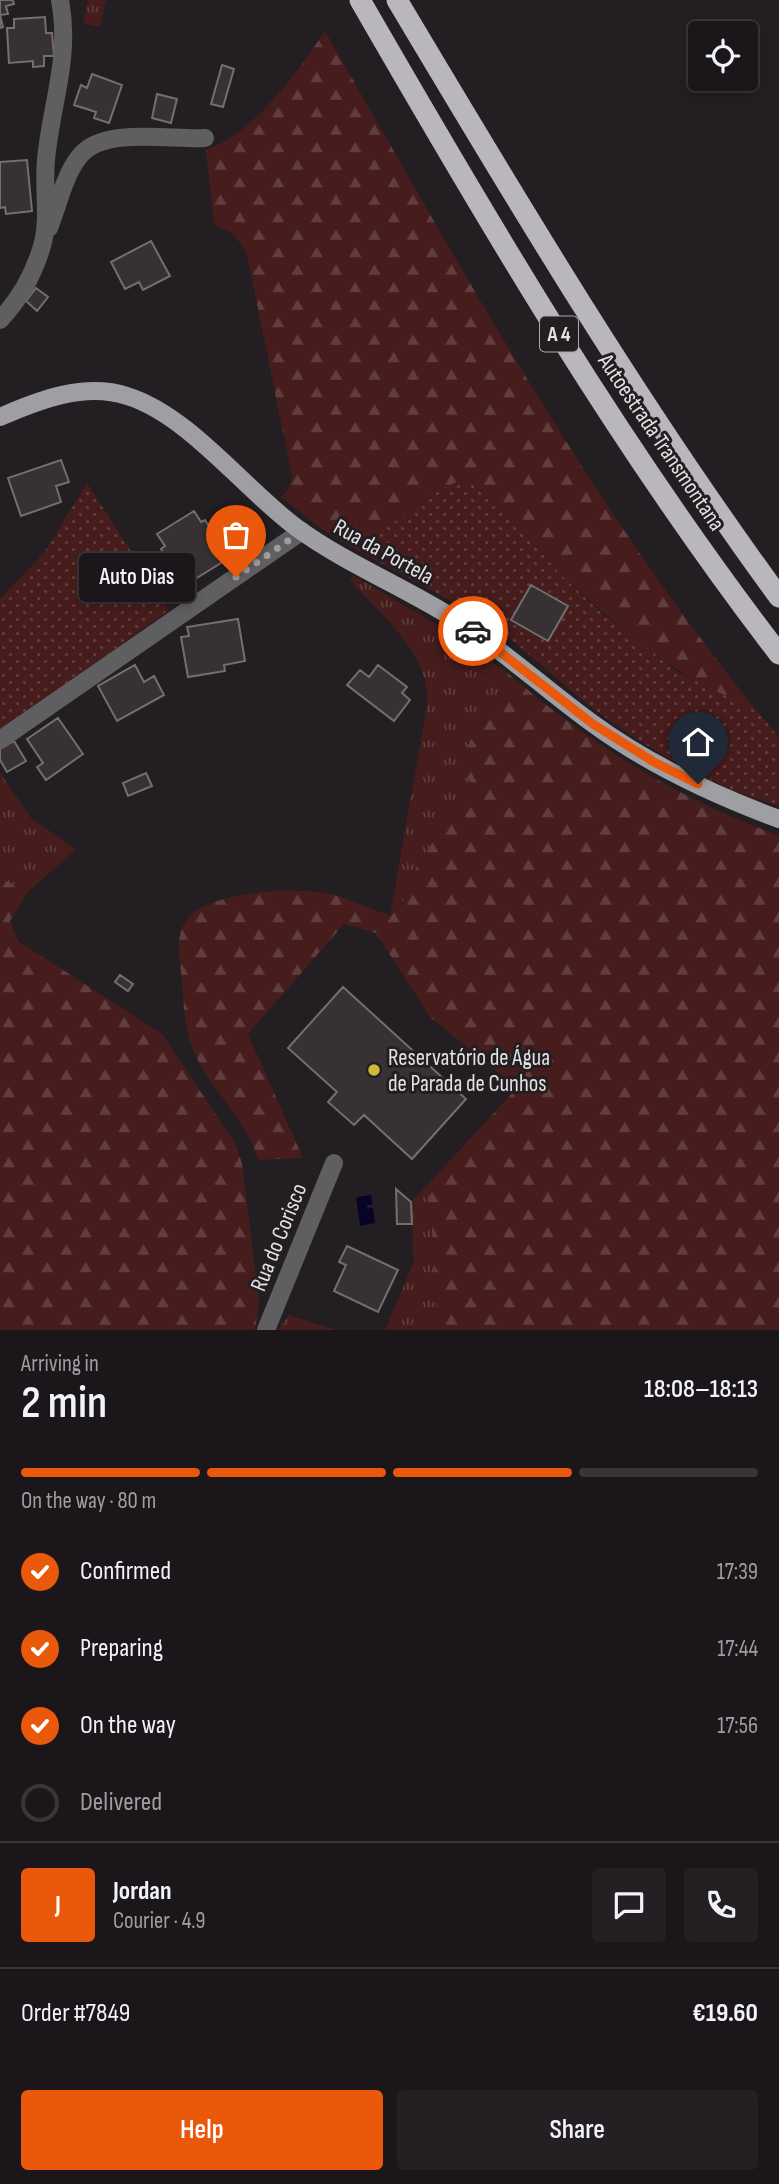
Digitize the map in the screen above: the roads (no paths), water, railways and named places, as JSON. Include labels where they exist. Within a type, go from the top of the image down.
[{"type":"highway","name":"Autoestrada Transmontana","points":[[360,0],[526,281],[619,427],[779,654]]},
{"type":"highway","name":"Autoestrada Transmontana","points":[[397,0],[616,359],[673,447],[779,597]]},
{"type":"main road","name":"Rua da Portela","points":[[0,417],[74,393],[101,391],[131,397],[181,428],[302,531],[452,618],[623,744],[681,776],[779,820]]},
{"type":"street","points":[[43,244],[47,216],[46,160],[64,64],[60,0]]},
{"type":"street","points":[[0,320],[32,273],[75,163],[92,145],[121,138],[205,138]]},
{"type":"street","points":[[0,740],[302,531]]},
{"type":"street","name":"Rua do Corisco","points":[[266,1330],[334,1163]]},
{"type":"water","points":[[371,1195],[375,1223],[360,1226],[356,1197]]},
{"type":"place","name":"Auto Dias","points":[[236,577]]},
{"type":"place","name":"Reservatório de Água de Parada de Cunhos","points":[[374,1070]]}]
